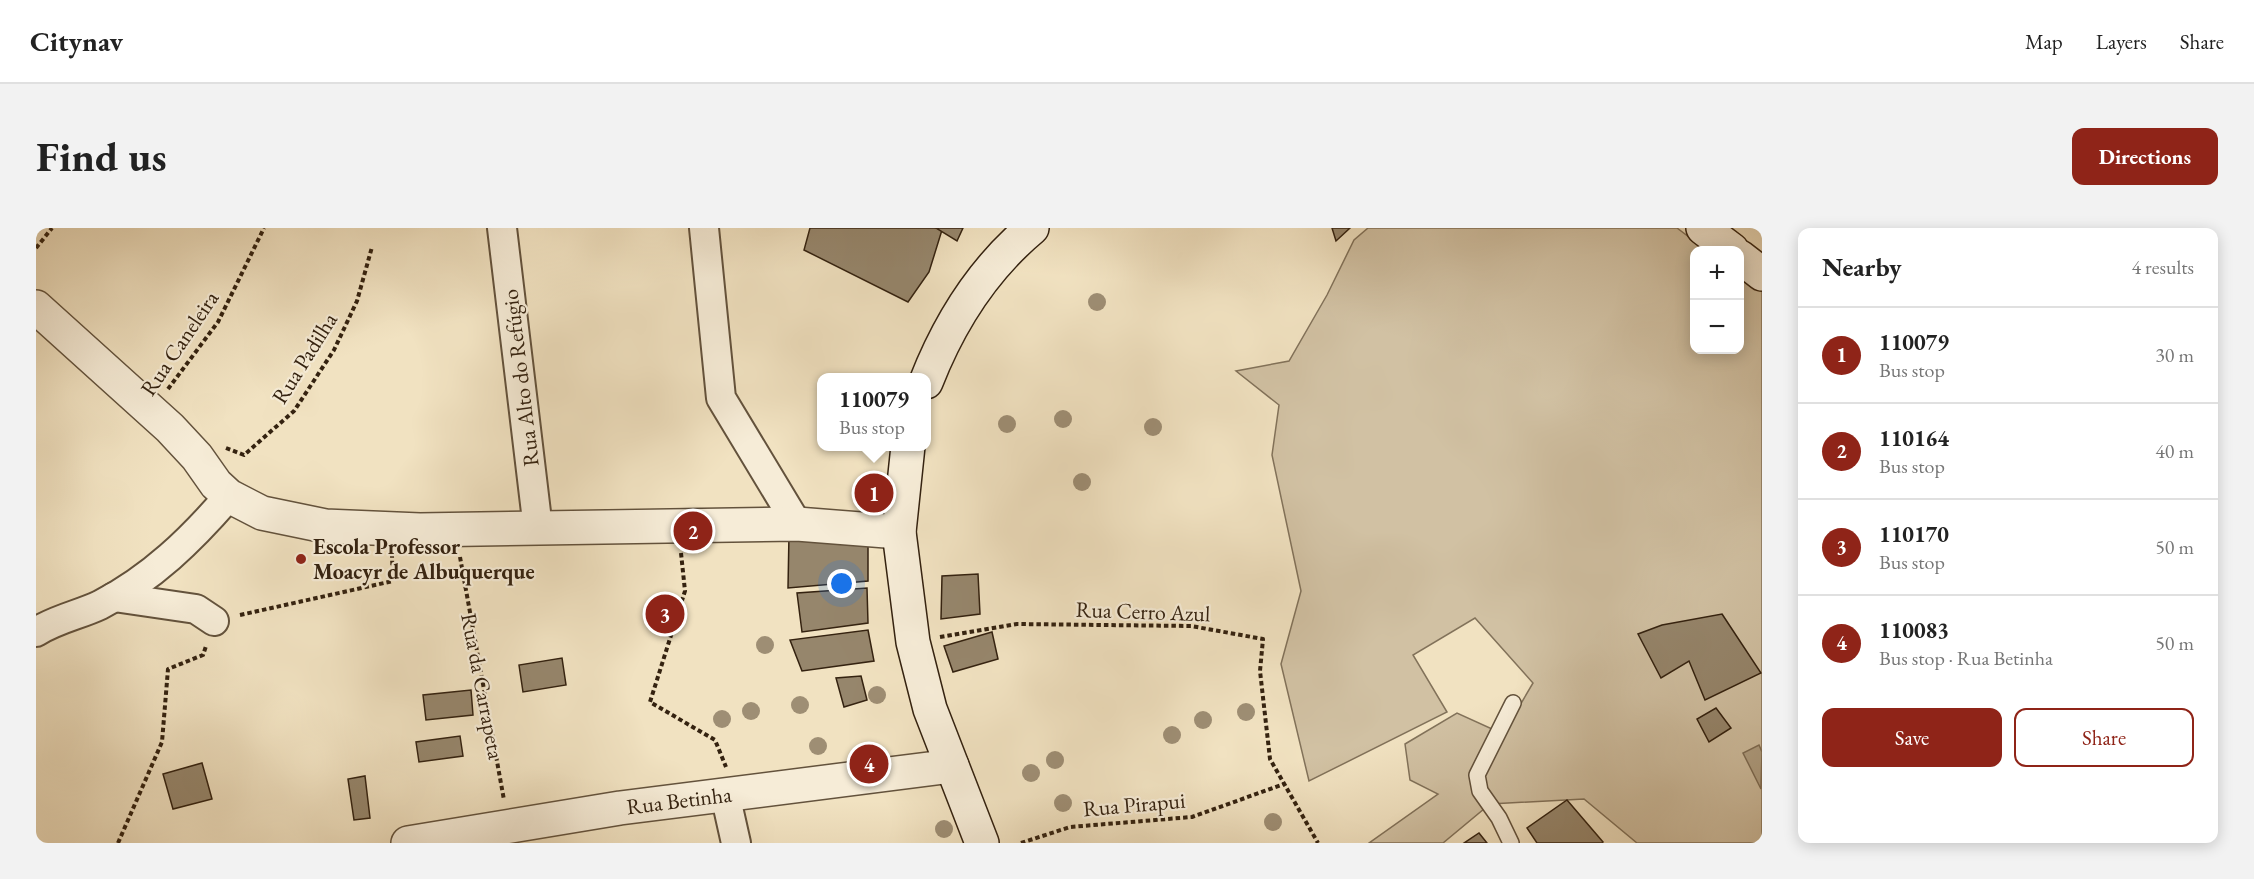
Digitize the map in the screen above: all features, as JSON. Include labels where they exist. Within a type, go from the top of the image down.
[{"type":"street","name":"Rua Alto do Refúgio","points":[[502,228],[538,529]]},
{"type":"street","points":[[704,228],[721,398],[797,524]]},
{"type":"street","points":[[930,373],[942,343],[980,281],[1032,228]]},
{"type":"street","points":[[1703,228],[1727,246]]},
{"type":"street","points":[[1744,259],[1762,274]]},
{"type":"street","points":[[36,307],[152,412],[197,457],[216,484],[229,496],[262,513],[325,526],[390,529],[538,529],[797,524],[899,532]]},
{"type":"street","points":[[908,451],[899,532],[914,642],[930,709],[982,843]]},
{"type":"street","points":[[37,628],[114,597],[160,567],[198,532],[229,496]]},
{"type":"street","points":[[114,597],[196,609],[214,621]]},
{"type":"street","name":"Rua Betinha","points":[[408,843],[509,835],[620,808],[952,766]]},
{"type":"street","points":[[731,794],[736,843]]},
{"type":"lane","points":[[1511,843],[1499,818],[1480,791],[1477,775],[1513,703]]},
{"type":"path","points":[[36,248],[52,228]]},
{"type":"path","name":"Rua Caneleira","points":[[152,412],[218,322],[264,228]]},
{"type":"path","name":"Rua Padilha","points":[[197,457],[213,443],[244,455],[294,411],[334,350],[357,302],[372,247]]},
{"type":"path","points":[[680,526],[685,591],[650,702],[715,740],[731,794]]},
{"type":"path","points":[[118,843],[162,742],[168,669],[203,655],[214,621],[393,581],[390,529]]},
{"type":"path","name":"Rua da Carrapeta","points":[[455,530],[509,835]]},
{"type":"path","name":"Rua Cerro Azul","points":[[914,642],[1017,624],[1191,626],[1263,639],[1260,671],[1270,759],[1318,843]]},
{"type":"path","name":"Rua Pirapui","points":[[1021,843],[1070,827],[1192,817],[1284,784]]},
{"type":"shaded area","points":[[1368,228],[1677,228],[1701,246],[1690,246],[1690,354],[1744,354],[1744,279],[1762,290],[1762,843],[1637,843],[1584,799],[1490,804],[1443,843],[1369,843],[1438,794],[1410,780],[1405,744],[1457,713],[1503,734],[1533,683],[1475,618],[1413,655],[1447,712],[1309,781],[1281,664],[1301,591],[1272,455],[1279,405],[1236,371],[1289,361],[1327,295],[1354,240]]},
{"type":"shaded area","points":[[1759,745],[1762,752],[1761,789],[1743,753]]},
{"type":"building","points":[[810,228],[940,228],[942,230],[929,272],[908,302],[804,250]]},
{"type":"building","points":[[936,228],[963,228],[957,241]]},
{"type":"building","points":[[1332,228],[1350,228],[1336,241]]},
{"type":"building","points":[[789,534],[868,534],[868,581],[788,588]]},
{"type":"building","points":[[978,574],[980,614],[941,619],[942,576]]},
{"type":"building","points":[[867,588],[868,623],[802,632],[797,593]]},
{"type":"building","points":[[1722,614],[1761,673],[1705,700],[1689,661],[1661,678],[1638,634],[1662,625]]},
{"type":"building","points":[[868,630],[874,661],[802,671],[790,640]]},
{"type":"building","points":[[992,632],[998,659],[953,672],[944,646]]},
{"type":"building","points":[[562,658],[566,685],[523,692],[519,665]]},
{"type":"building","points":[[861,676],[867,700],[844,707],[836,678]]},
{"type":"building","points":[[471,690],[473,715],[426,720],[423,695]]},
{"type":"building","points":[[1716,708],[1731,728],[1709,742],[1697,719]]},
{"type":"building","points":[[460,736],[463,756],[419,762],[416,742]]},
{"type":"building","points":[[202,763],[212,799],[173,809],[163,774]]},
{"type":"building","points":[[365,776],[370,818],[354,820],[348,779]]},
{"type":"building","points":[[1567,800],[1602,843],[1537,843],[1527,828]]},
{"type":"building","points":[[1479,833],[1487,843],[1464,843]]},
{"type":"place","name":"110079","points":[[874,493]]},
{"type":"place","name":"110164","points":[[693,531]]},
{"type":"place","name":"Escola Professor Moacyr de Albuquerque","points":[[301,559]]},
{"type":"place","name":"110170","points":[[665,614]]},
{"type":"place","name":"110083","points":[[869,764]]}]
